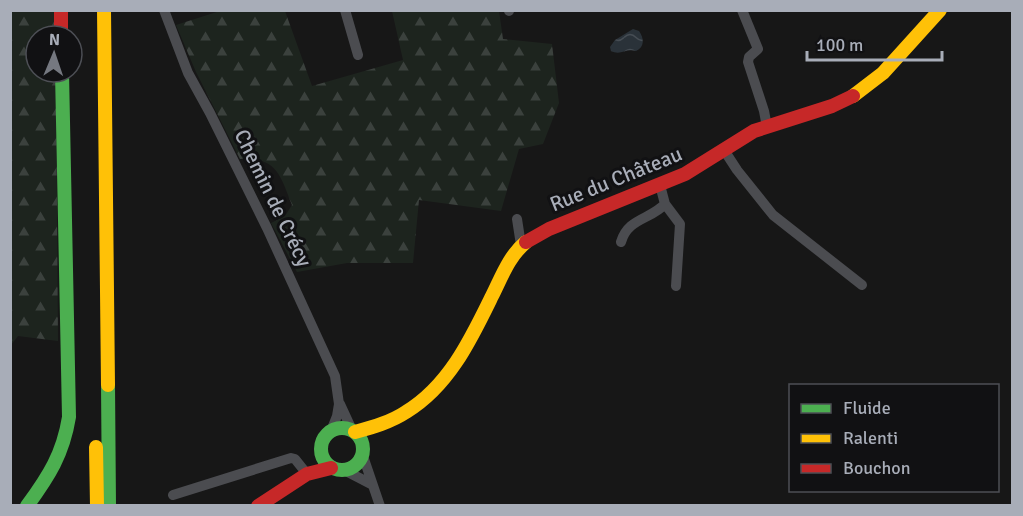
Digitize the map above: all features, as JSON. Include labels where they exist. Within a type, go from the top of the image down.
[{"type":"main road","points":[[92,10],[97,506]]},
{"type":"main road","points":[[104,10],[109,506]]},
{"type":"main road","name":"Rue du Château","points":[[353,431],[380,425],[402,415],[419,405],[441,385],[478,325],[509,261],[521,245],[538,234],[592,210],[695,170],[743,137],[844,101],[857,93],[898,56],[940,10]]},
{"type":"main road","points":[[28,505],[54,470],[65,443],[69,417],[62,84]]},
{"type":"main road","points":[[258,506],[307,474],[332,468],[346,471],[356,466],[363,456],[363,442],[353,431],[341,428],[331,431],[323,440],[321,451],[307,474]]},
{"type":"main road","points":[[321,451],[324,461],[332,468]]},
{"type":"street","name":"Chemin de Crécy","points":[[164,10],[188,73],[267,228],[335,376],[339,404],[353,431]]},
{"type":"street","points":[[345,10],[358,55]]},
{"type":"street","points":[[742,10],[758,49],[749,57],[748,62],[767,127]]},
{"type":"street","points":[[724,150],[773,215],[862,285]]},
{"type":"street","points":[[660,185],[665,204],[680,224],[676,286]]},
{"type":"street","points":[[621,242],[624,232],[632,224],[658,211],[665,204]]},
{"type":"street","points":[[517,219],[521,245]]},
{"type":"street","name":"Chemin de Crécy","points":[[331,431],[339,404]]},
{"type":"street","points":[[363,456],[380,506]]},
{"type":"street","points":[[173,495],[291,458],[295,459],[307,474]]},
{"type":"street","points":[[346,471],[371,484]]},
{"type":"green space","points":[[11,11],[56,11],[56,24],[24,24],[24,84],[56,84],[58,341],[18,336],[11,345]]},
{"type":"green space","points":[[220,11],[285,11],[312,86],[403,60],[392,11],[499,11],[503,39],[552,44],[559,103],[543,144],[519,149],[501,211],[419,200],[413,263],[347,263],[297,272],[271,223],[285,216],[292,205],[284,185],[270,165],[252,159],[240,159],[196,72],[176,25]]},
{"type":"water","points":[[633,29],[639,31],[642,37],[643,42],[639,49],[618,53],[611,51],[610,47],[615,40]]},
{"type":"traffic: fast","points":[[27,506],[59,454],[69,417],[62,84]]},
{"type":"traffic: fast","points":[[108,385],[109,506]]},
{"type":"traffic: fast","points":[[342,428],[350,429],[357,434],[362,441],[363,449],[362,457],[357,464],[350,469],[342,470],[334,469],[327,464],[322,457],[321,449],[322,441],[327,434],[334,429],[342,428]]},
{"type":"traffic: slow","points":[[104,10],[108,385]]},
{"type":"traffic: slow","points":[[853,96],[883,73],[940,10]]},
{"type":"traffic: slow","points":[[355,432],[400,416],[435,389],[467,345],[506,267],[526,242]]},
{"type":"traffic: slow","points":[[96,447],[97,506]]},
{"type":"traffic: jam","points":[[61,10],[61,24]]},
{"type":"traffic: jam","points":[[526,242],[549,229],[685,174],[754,131],[832,106],[853,96]]},
{"type":"traffic: jam","points":[[258,506],[307,474],[331,468]]}]
